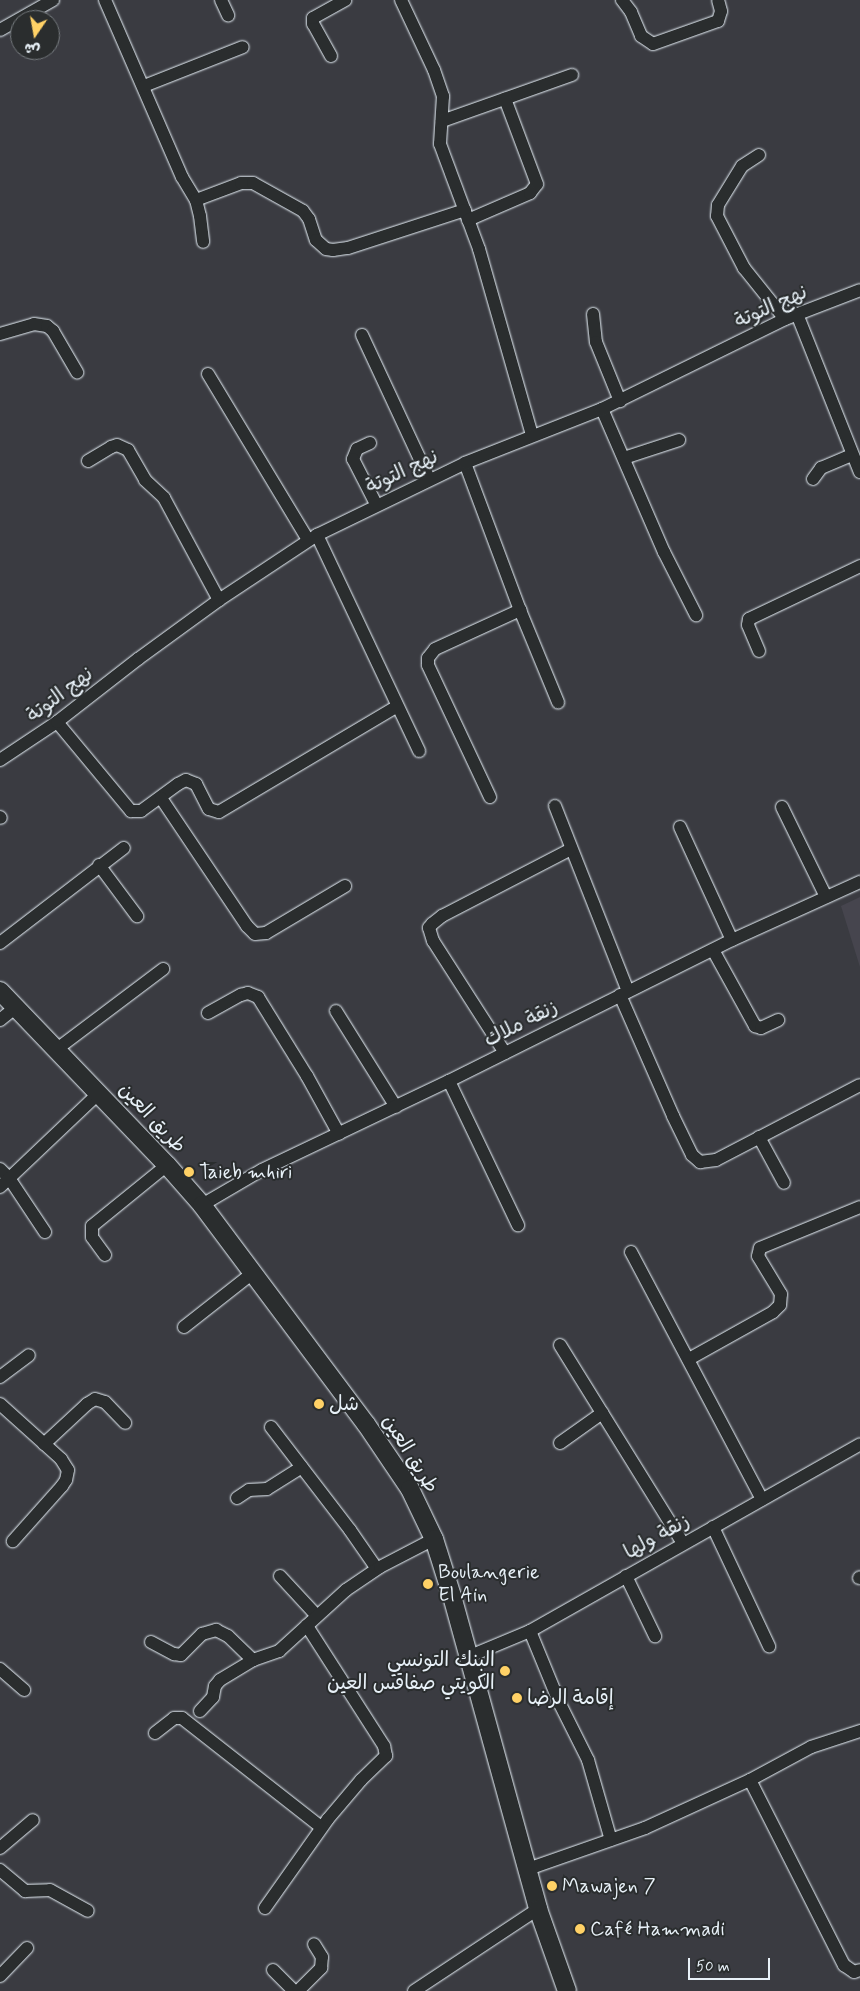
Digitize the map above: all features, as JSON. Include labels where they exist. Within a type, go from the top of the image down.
[{"type":"main road","name":"طريق العين","points":[[0,991],[167,1165],[202,1205],[254,1272],[391,1459],[410,1490],[434,1539],[470,1656],[538,1909],[566,1991]]},
{"type":"street","points":[[0,30],[53,0]]},
{"type":"street","points":[[105,0],[182,177],[196,200],[203,242]]},
{"type":"street","points":[[221,0],[228,15]]},
{"type":"street","points":[[330,56],[314,24],[313,18],[345,0]]},
{"type":"street","points":[[401,0],[434,70],[443,96],[440,144],[484,263],[532,435]]},
{"type":"street","points":[[622,0],[631,12],[641,36],[653,44],[718,21],[721,11],[718,0]]},
{"type":"street","points":[[144,86],[243,46]]},
{"type":"street","points":[[442,121],[572,75]]},
{"type":"street","points":[[196,200],[241,183],[253,183],[303,211],[309,219],[316,240],[326,249],[333,250],[348,248],[467,215],[530,193],[537,184],[505,99]]},
{"type":"street","points":[[759,155],[742,166],[718,205],[717,216],[744,268],[791,317],[860,472]]},
{"type":"street","name":"نهج التوتة","points":[[0,760],[58,722],[138,658],[219,600],[312,538],[376,504],[465,463],[532,435],[620,402],[791,317],[860,290]]},
{"type":"street","points":[[593,314],[596,342],[620,402]]},
{"type":"street","points":[[0,334],[34,324],[48,326],[53,330],[77,372]]},
{"type":"street","points":[[362,335],[430,479]]},
{"type":"street","points":[[208,374],[312,538],[419,751]]},
{"type":"street","points":[[602,409],[673,570],[696,616]]},
{"type":"street","points":[[624,458],[679,440]]},
{"type":"street","points":[[370,443],[357,449],[353,459],[376,504]]},
{"type":"street","points":[[88,461],[111,447],[117,446],[128,450],[145,480],[164,498],[219,600]]},
{"type":"street","points":[[813,479],[821,468],[852,455]]},
{"type":"street","points":[[465,463],[520,610],[558,702]]},
{"type":"street","points":[[759,651],[748,625],[749,619],[860,566]]},
{"type":"street","points":[[490,797],[428,665],[428,658],[435,649],[520,610]]},
{"type":"street","points":[[58,722],[131,811],[141,812],[178,784],[190,780],[196,784],[210,809],[219,812],[396,707]]},
{"type":"street","points":[[161,798],[247,926],[255,934],[266,933],[345,886]]},
{"type":"street","points":[[555,806],[624,993],[673,1116],[695,1159],[705,1163],[713,1161],[860,1085]]},
{"type":"street","points":[[782,807],[826,897]]},
{"type":"street","points":[[680,827],[732,940]]},
{"type":"street","points":[[0,943],[99,865],[124,848]]},
{"type":"street","points":[[504,1053],[433,941],[429,928],[442,916],[571,849]]},
{"type":"street","points":[[99,865],[137,916]]},
{"type":"street","name":"زنقة ملاك","points":[[202,1205],[262,1170],[396,1107],[732,940],[860,882]]},
{"type":"street","points":[[713,950],[754,1026],[764,1027],[778,1020]]},
{"type":"street","points":[[56,1048],[163,969]]},
{"type":"street","points":[[208,1013],[241,995],[248,993],[258,997],[307,1076],[339,1134]]},
{"type":"street","points":[[0,1020],[16,1007]]},
{"type":"street","points":[[336,1011],[396,1107]]},
{"type":"street","points":[[448,1081],[518,1225]]},
{"type":"street","points":[[0,1187],[98,1093]]},
{"type":"street","points":[[759,1137],[784,1183]]},
{"type":"street","points":[[105,1254],[92,1237],[92,1226],[167,1165]]},
{"type":"street","points":[[0,1168],[9,1178],[45,1232]]},
{"type":"street","points":[[689,1359],[773,1312],[780,1305],[781,1294],[758,1256],[760,1248],[860,1207]]},
{"type":"street","points":[[631,1252],[762,1499]]},
{"type":"street","points":[[184,1326],[254,1272]]},
{"type":"street","points":[[560,1345],[683,1543]]},
{"type":"street","points":[[0,1377],[29,1354]]},
{"type":"street","points":[[44,1444],[87,1404],[95,1399],[105,1402],[125,1423]]},
{"type":"street","points":[[0,1404],[66,1465],[68,1476],[62,1486],[13,1541]]},
{"type":"street","points":[[560,1443],[602,1413]]},
{"type":"street","points":[[272,1427],[377,1569]]},
{"type":"street","name":"زنقة ولها","points":[[470,1656],[530,1631],[860,1444]]},
{"type":"street","points":[[237,1498],[249,1490],[267,1489],[302,1467]]},
{"type":"street","points":[[713,1527],[769,1646]]},
{"type":"street","points":[[200,1711],[213,1697],[217,1682],[253,1660],[279,1651],[346,1590],[377,1569],[434,1539]]},
{"type":"street","points":[[280,1576],[317,1616]]},
{"type":"street","points":[[626,1576],[654,1636]]},
{"type":"street","points":[[265,1908],[321,1827],[361,1780],[385,1759],[386,1753],[307,1626]]},
{"type":"street","points":[[151,1642],[174,1654],[181,1655],[202,1634],[216,1630],[228,1636],[253,1660]]},
{"type":"street","points":[[530,1631],[560,1704],[588,1760],[612,1840]]},
{"type":"street","points":[[0,1669],[24,1690]]},
{"type":"street","points":[[155,1733],[174,1718],[186,1720],[321,1827]]},
{"type":"street","points":[[528,1869],[644,1828],[750,1780],[811,1747],[860,1730]]},
{"type":"street","points":[[750,1780],[844,1965],[854,1972],[860,1970]]},
{"type":"street","points":[[0,1848],[33,1820]]},
{"type":"street","points":[[0,1870],[25,1891],[50,1890],[88,1911]]},
{"type":"street","points":[[414,1991],[538,1909]]},
{"type":"street","points":[[298,1991],[321,1968],[322,1957],[314,1944]]},
{"type":"street","points":[[0,1976],[27,1948]]},
{"type":"street","points":[[273,1970],[294,1991]]},
{"type":"shaded area","points":[[860,897],[860,967],[841,906]]},
{"type":"place","name":"Taieb mhiri","points":[[189,1172]]},
{"type":"place","name":"شل","points":[[319,1404]]},
{"type":"place","name":"Boulangerie El Ain","points":[[428,1584]]},
{"type":"place","name":"البنك التونسي الكويتي صفاقس العين","points":[[505,1671]]},
{"type":"place","name":"إقامة الرضا","points":[[517,1698]]},
{"type":"place","name":"Mawajen 7","points":[[552,1886]]},
{"type":"place","name":"Café Hammadi","points":[[580,1929]]}]
